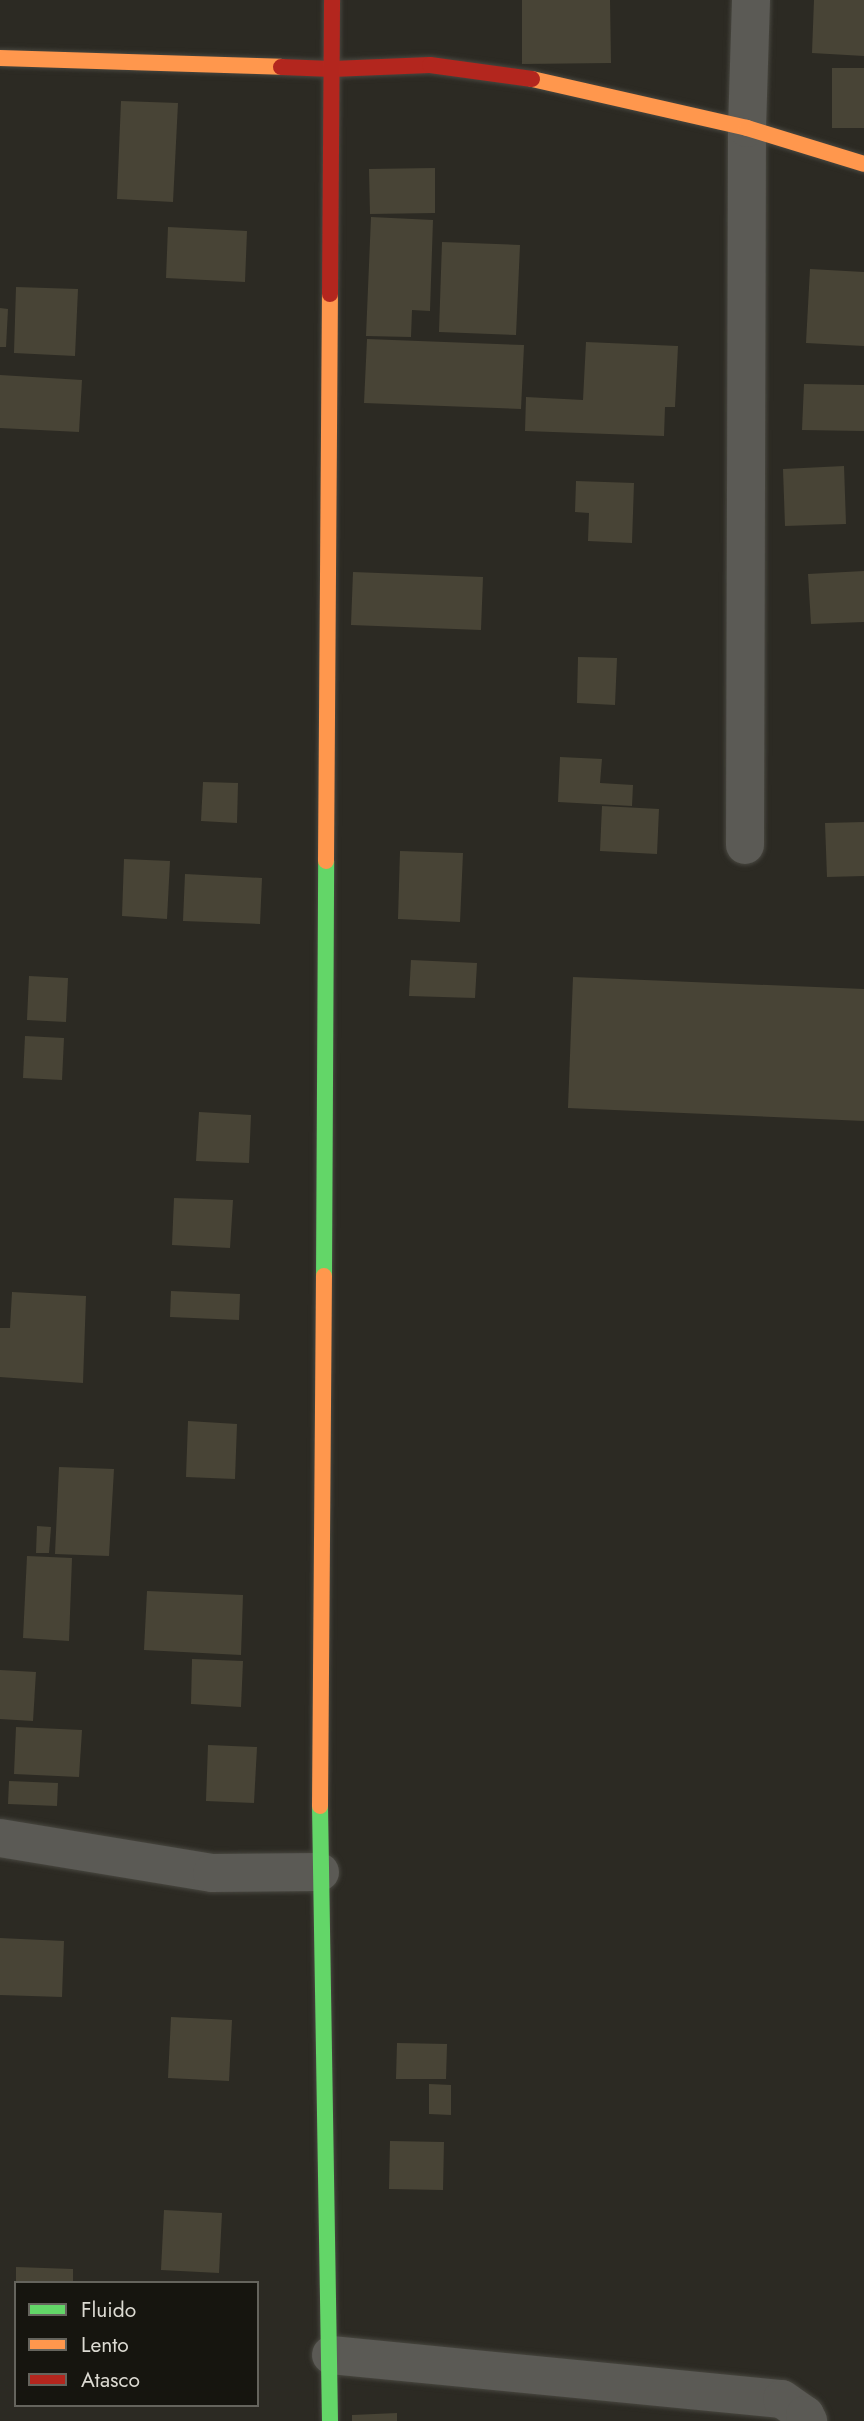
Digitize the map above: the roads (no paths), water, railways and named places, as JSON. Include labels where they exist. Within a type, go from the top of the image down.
[{"type":"street","points":[[330,2421],[331,2355],[320,1872],[332,0]]},
{"type":"street","points":[[745,845],[747,128],[751,0]]},
{"type":"street","points":[[0,58],[332,69],[430,65],[536,80],[747,128],[864,164]]},
{"type":"street","points":[[0,1838],[212,1873],[320,1872]]},
{"type":"street","points":[[331,2355],[782,2399],[806,2415],[808,2421]]}]
